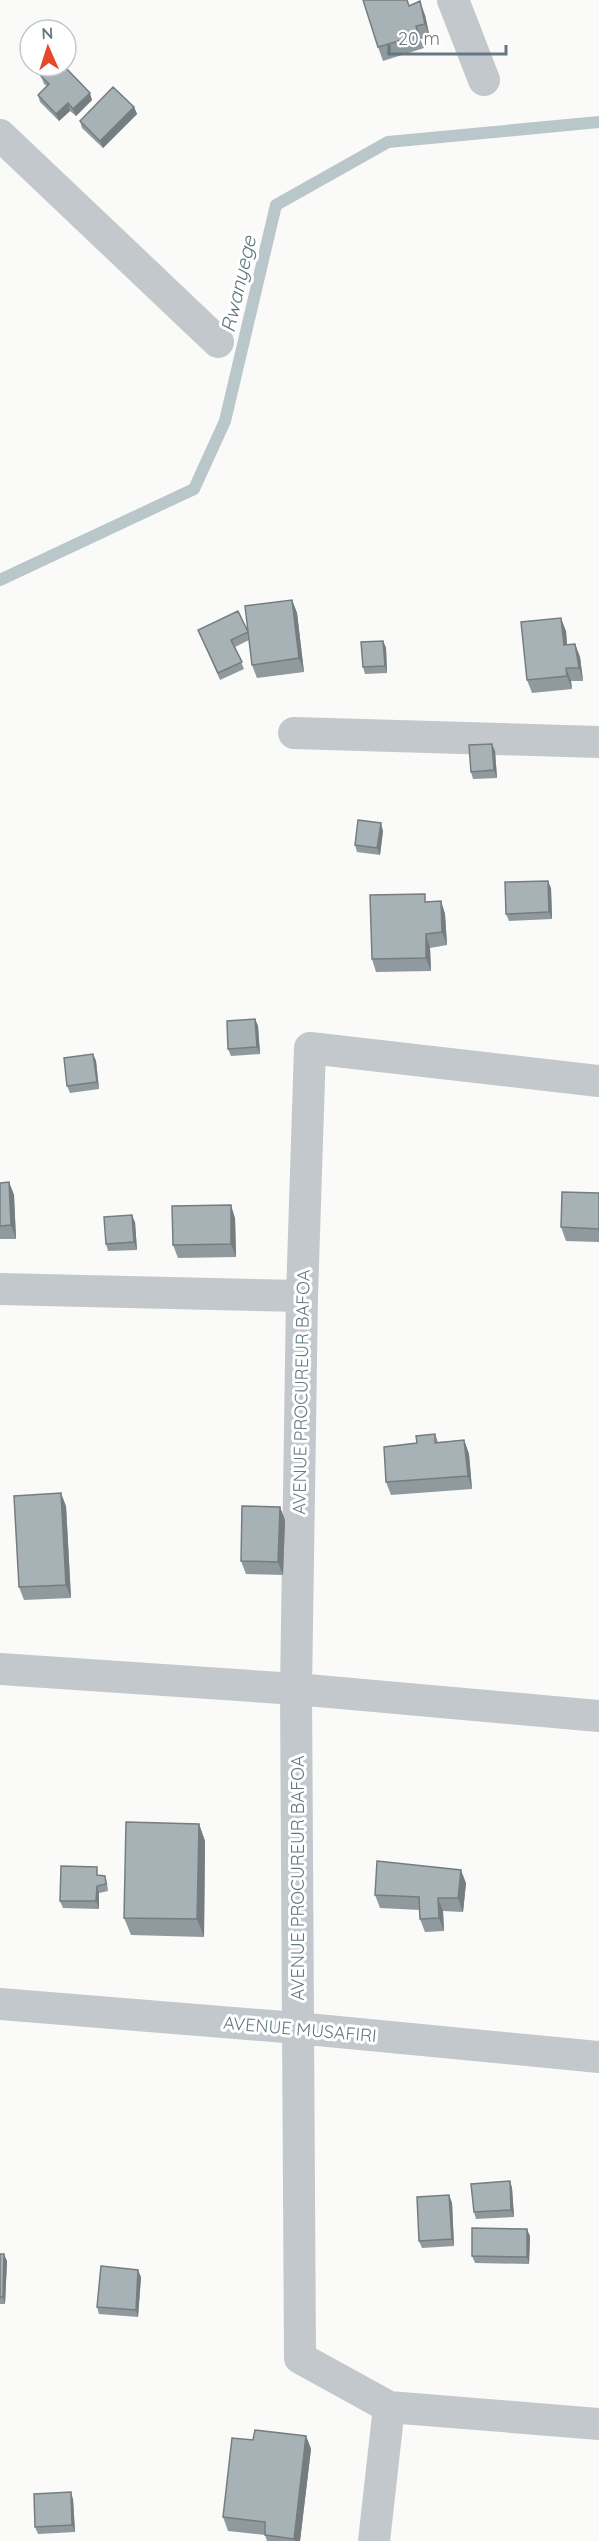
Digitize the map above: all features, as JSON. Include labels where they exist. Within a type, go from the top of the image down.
[{"type":"street","points":[[453,0],[484,80]]},
{"type":"street","points":[[0,135],[218,342]]},
{"type":"street","points":[[294,733],[599,742]]},
{"type":"street","name":"AVENUE PROCUREUR BAFOA","points":[[389,2407],[300,2358],[296,1689],[302,1296],[310,1047],[599,1082]]},
{"type":"street","points":[[0,1289],[302,1296]]},
{"type":"street","points":[[0,1669],[296,1689],[599,1716]]},
{"type":"street","name":"AVENUE MUSAFIRI","points":[[0,2004],[297,2028],[599,2057]]},
{"type":"street","points":[[374,2541],[389,2407],[599,2424]]},
{"type":"building","points":[[363,0],[407,0],[409,6],[420,1],[425,24],[416,26],[419,35],[378,47]]},
{"type":"building","points":[[43,78],[76,78],[90,93],[73,109],[68,103],[56,114],[38,95],[49,84]]},
{"type":"building","points":[[113,87],[134,107],[100,141],[80,121]]},
{"type":"building","points":[[292,600],[299,658],[252,665],[245,606]]},
{"type":"building","points":[[238,611],[248,632],[231,640],[242,662],[218,673],[198,630]]},
{"type":"building","points":[[561,618],[564,645],[575,644],[579,668],[566,668],[567,676],[527,680],[521,622]]},
{"type":"building","points":[[383,641],[385,666],[363,667],[361,642]]},
{"type":"building","points":[[492,744],[494,770],[471,772],[469,745]]},
{"type":"building","points":[[358,820],[381,823],[377,848],[355,845]]},
{"type":"building","points":[[548,881],[549,912],[506,914],[505,882]]},
{"type":"building","points":[[425,894],[425,902],[441,901],[442,932],[426,934],[426,958],[372,959],[370,895]]},
{"type":"building","points":[[255,1019],[257,1047],[228,1049],[227,1021]]},
{"type":"building","points":[[93,1054],[97,1082],[67,1086],[64,1058]]},
{"type":"building","points":[[9,1182],[11,1225],[0,1226],[0,1183]]},
{"type":"building","points":[[562,1192],[599,1193],[599,1229],[561,1227]]},
{"type":"building","points":[[231,1205],[231,1244],[173,1245],[172,1206]]},
{"type":"building","points":[[132,1215],[134,1242],[106,1244],[104,1217]]},
{"type":"building","points":[[435,1434],[435,1443],[464,1440],[468,1476],[386,1482],[384,1447],[417,1443],[416,1436]]},
{"type":"building","points":[[61,1493],[66,1585],[19,1587],[14,1496]]},
{"type":"building","points":[[242,1506],[280,1507],[278,1562],[241,1561]]},
{"type":"building","points":[[126,1822],[199,1824],[197,1919],[124,1918]]},
{"type":"building","points":[[377,1861],[461,1870],[458,1898],[438,1898],[439,1918],[420,1919],[419,1897],[375,1895]]},
{"type":"building","points":[[61,1866],[97,1867],[97,1875],[105,1876],[106,1884],[97,1886],[96,1901],[60,1901]]},
{"type":"building","points":[[510,2181],[511,2210],[474,2212],[471,2184]]},
{"type":"building","points":[[449,2195],[452,2239],[419,2241],[417,2197]]},
{"type":"building","points":[[472,2228],[527,2229],[527,2257],[472,2256]]},
{"type":"building","points":[[0,2254],[4,2254],[3,2297],[0,2297]]},
{"type":"building","points":[[101,2266],[138,2270],[136,2310],[97,2307]]},
{"type":"building","points":[[255,2430],[306,2436],[294,2539],[265,2535],[265,2522],[223,2517],[232,2438],[253,2440]]},
{"type":"building","points":[[71,2492],[72,2525],[35,2527],[34,2494]]},
{"type":"waterway","name":"Rwanyege","points":[[0,580],[194,489],[225,421],[276,205],[388,142],[599,122]]}]
